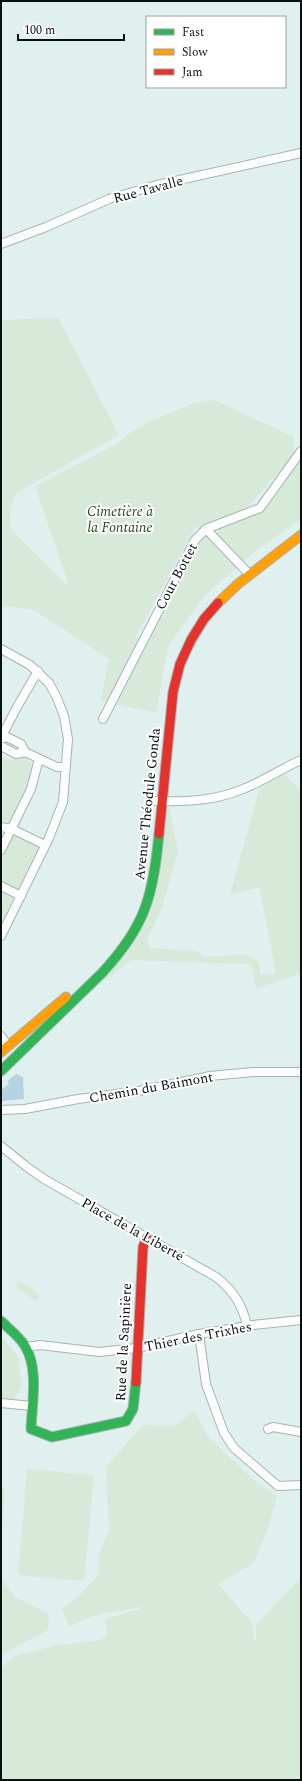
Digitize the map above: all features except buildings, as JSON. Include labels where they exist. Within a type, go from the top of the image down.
[{"type":"main road","name":"Avenue Théodule Gonda","points":[[1,1052],[100,970],[122,944],[140,911],[147,890],[173,692],[177,672],[183,656],[200,623],[225,594],[247,572],[301,526]]},
{"type":"main road","name":"Avenue Théodule Gonda","points":[[247,572],[301,535]]},
{"type":"main road","name":"Avenue Théodule Gonda","points":[[1,1071],[101,974],[116,958],[135,932],[144,913],[155,874],[159,801]]},
{"type":"main road","name":"Avenue Théodule Gonda","points":[[3,1042],[65,996],[76,990]]},
{"type":"main road","name":"Rue de la Sapinière","points":[[32,1406],[31,1429],[52,1437],[126,1421],[133,1409],[143,1247],[147,1236]]},
{"type":"main road","points":[[1,1321],[26,1347],[31,1361],[33,1380],[32,1406]]},
{"type":"street","name":"Rue Tavalle","points":[[1,244],[46,227],[109,199],[157,185],[301,153]]},
{"type":"street","name":"Cour Bottet","points":[[103,719],[196,537],[206,529],[260,508],[301,451]]},
{"type":"street","points":[[206,529],[247,572]]},
{"type":"street","points":[[1,649],[22,659],[38,671],[54,690],[64,716],[68,732],[64,802],[45,846],[1,936]]},
{"type":"street","points":[[1,739],[16,707],[38,671]]},
{"type":"street","points":[[1,739],[7,737],[21,744],[25,752],[57,767],[65,767]]},
{"type":"street","points":[[1,746],[16,754],[25,752]]},
{"type":"street","points":[[1,850],[30,789],[39,759]]},
{"type":"street","points":[[159,801],[186,802],[206,800],[243,789],[301,760]]},
{"type":"street","points":[[1,827],[12,829],[45,846]]},
{"type":"street","points":[[1,886],[21,896]]},
{"type":"street","name":"Chemin du Baimont","points":[[1,1110],[26,1108],[78,1099],[139,1092],[216,1075],[301,1072]]},
{"type":"street","name":"Place de la Liberté","points":[[1,1146],[44,1179],[147,1236],[202,1268],[222,1282],[239,1300],[247,1326]]},
{"type":"street","name":"Thier des Trixhes","points":[[26,1347],[40,1345],[99,1352],[137,1348],[199,1334],[300,1319]]},
{"type":"street","points":[[199,1334],[206,1384],[224,1433],[234,1448],[278,1486],[301,1485]]},
{"type":"street","points":[[1,1403],[32,1406]]},
{"type":"street","points":[[268,1430],[274,1427],[301,1432]]},
{"type":"green space","name":"Cimetière à la Fontaine","points":[[58,318],[119,435],[16,493],[12,502],[10,516],[12,531],[67,585],[68,583],[35,486],[115,445],[128,434],[149,422],[194,403],[214,400],[294,437],[293,455],[248,507],[199,530],[198,527],[195,527],[136,637],[146,642],[170,603],[190,555],[200,540],[218,532],[219,528],[260,508],[301,451],[301,519],[253,553],[205,595],[168,646],[156,713],[101,701],[109,659],[32,609],[1,606],[1,320]]},
{"type":"green space","points":[[1,757],[11,761],[13,758],[24,757],[34,765],[27,791],[14,822],[1,821]]},
{"type":"green space","points":[[281,769],[301,792],[301,974],[256,988],[251,964],[131,960],[105,981],[105,975],[145,922],[164,818],[169,806],[178,852],[160,914],[147,938],[150,948],[197,951],[204,957],[246,954],[259,962],[260,975],[276,974],[259,887],[230,895],[262,779]]},
{"type":"green space","points":[[12,834],[37,846],[39,849],[20,888],[17,891],[1,882],[1,854]]},
{"type":"green space","points":[[1,888],[14,896],[1,923]]},
{"type":"green space","points":[[20,1282],[28,1285],[36,1291],[39,1296],[38,1299],[34,1300],[18,1288],[17,1284]]},
{"type":"green space","points":[[1,1336],[18,1356],[22,1385],[13,1402],[1,1399]]},
{"type":"green space","points":[[194,1410],[209,1438],[253,1479],[277,1496],[269,1525],[254,1563],[218,1584],[252,1623],[254,1639],[256,1640],[256,1624],[301,1578],[301,1780],[1,1780],[1,1670],[4,1665],[15,1656],[53,1646],[101,1640],[107,1634],[105,1619],[149,1606],[100,1614],[69,1626],[62,1608],[79,1596],[99,1574],[99,1554],[109,1530],[106,1467],[143,1425],[176,1426]]},
{"type":"green space","points":[[27,1469],[94,1475],[84,1581],[18,1575]]},
{"type":"green space","points":[[5,1489],[1,1548],[1,1490]]},
{"type":"green space","points":[[1,1579],[15,1597],[49,1614],[48,1630],[1,1655]]},
{"type":"water","points":[[16,1074],[23,1077],[24,1099],[1,1101],[1,1090],[9,1084],[7,1081]]},
{"type":"traffic: fast","points":[[1,1071],[101,974],[128,941],[137,926],[150,894],[154,876],[159,834]]},
{"type":"traffic: fast","points":[[1,1321],[20,1339],[25,1346],[32,1365],[34,1386],[31,1429],[52,1437],[126,1421],[133,1409],[136,1382]]},
{"type":"traffic: slow","points":[[218,603],[238,584],[301,535]]},
{"type":"traffic: slow","points":[[1,1052],[66,997]]},
{"type":"traffic: jam","points":[[159,834],[173,692],[180,664],[191,640],[204,619],[218,603]]},
{"type":"traffic: jam","points":[[136,1382],[143,1247],[147,1237]]}]
